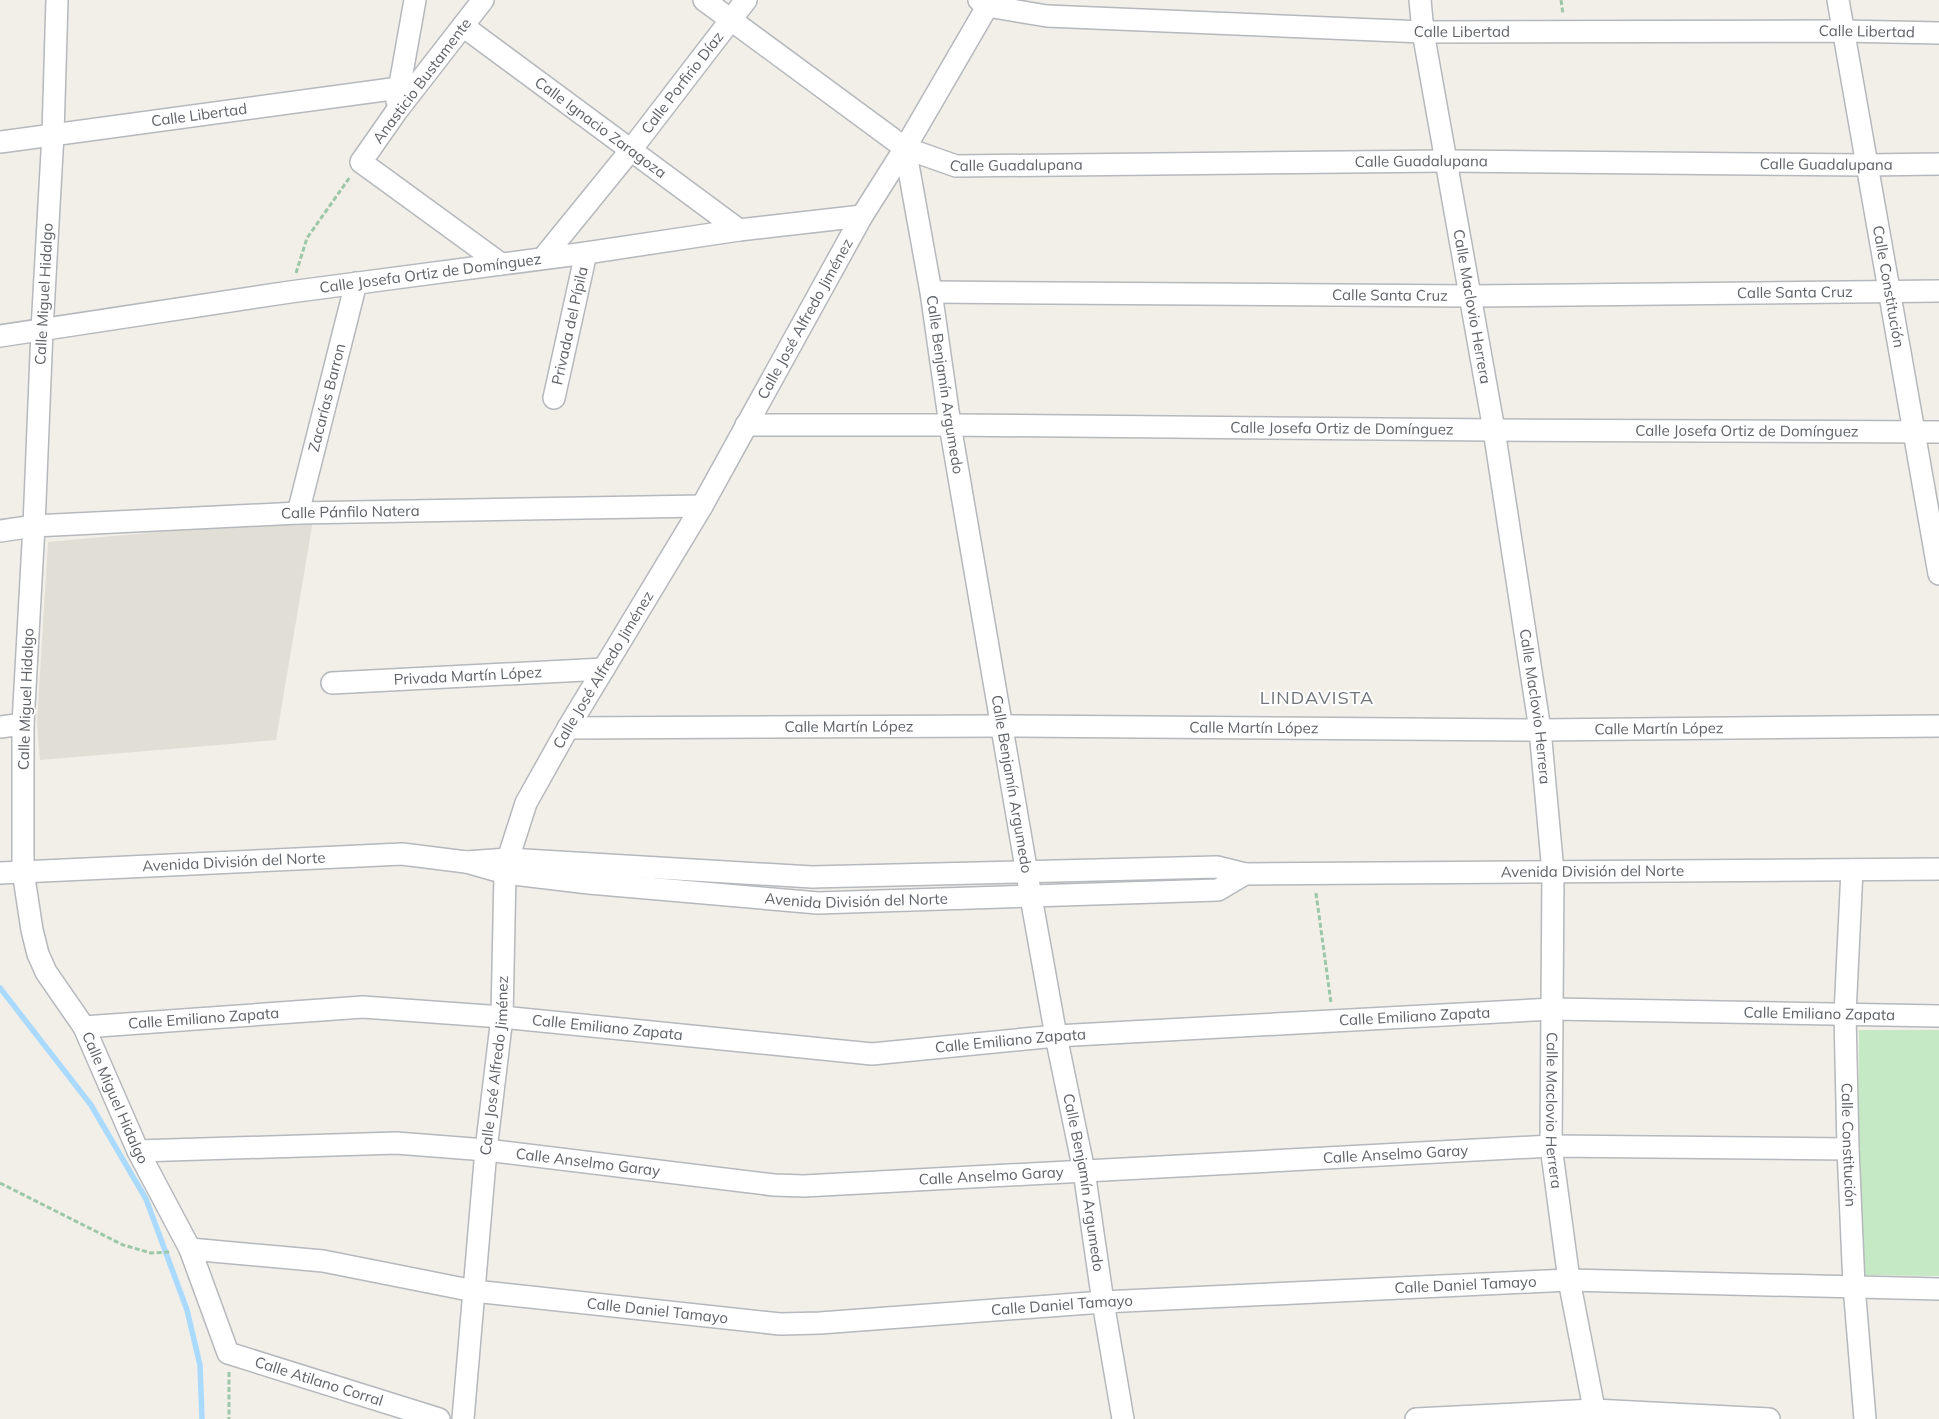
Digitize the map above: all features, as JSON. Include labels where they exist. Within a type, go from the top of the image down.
[{"type":"street","name":"Calle Miguel Hidalgo","points":[[57,0],[53,134],[23,724],[23,871],[32,930],[38,954],[46,972],[84,1027],[228,1353]]},
{"type":"street","points":[[396,112],[415,0]]},
{"type":"street","name":"Anasticio Bustamente","points":[[361,162],[396,112],[483,0]]},
{"type":"street","name":"Calle Guadalupana","points":[[704,0],[905,148],[956,166],[1446,161],[1939,164]]},
{"type":"street","name":"Calle Porfirio Díaz","points":[[543,258],[630,151],[746,0]]},
{"type":"street","name":"Calle Maclovio Herrera","points":[[1420,0],[1423,32],[1494,430],[1540,730],[1553,872],[1551,1146],[1570,1280],[1595,1415]]},
{"type":"street","name":"Calle Constitución","points":[[1838,0],[1939,574]]},
{"type":"street","name":"Calle Libertad","points":[[986,2],[1047,16],[1423,32],[1939,33]]},
{"type":"street","name":"Calle José Alfredo Jiménez","points":[[463,1419],[486,1150],[502,1018],[507,866],[526,803],[568,728],[702,506],[862,216],[905,148],[986,2]]},
{"type":"street","name":"Calle Ignacio Zaragoza","points":[[463,26],[739,230]]},
{"type":"street","name":"Calle Libertad","points":[[0,142],[399,88]]},
{"type":"street","name":"Calle Benjamín Argumedo","points":[[905,148],[931,292],[950,425],[1031,898],[1056,1036],[1084,1171],[1103,1302],[1123,1419]]},
{"type":"street","points":[[361,162],[501,264]]},
{"type":"street","name":"Calle Josefa Ortiz de Domínguez","points":[[0,336],[290,292],[586,253],[739,230],[862,216]]},
{"type":"street","name":"Privada del Pípila","points":[[554,398],[586,253]]},
{"type":"street","name":"Zacarías Barron","points":[[298,513],[356,283]]},
{"type":"street","name":"Calle Santa Cruz","points":[[931,292],[1471,296],[1939,291]]},
{"type":"street","name":"Calle Josefa Ortiz de Domínguez","points":[[746,425],[1939,432]]},
{"type":"street","name":"Calle Pánfilo Natera","points":[[0,531],[34,526],[298,513],[702,506]]},
{"type":"street","name":"Privada Martín López","points":[[332,683],[604,669]]},
{"type":"street","points":[[0,727],[23,724]]},
{"type":"street","name":"Calle Martín López","points":[[568,728],[1002,726],[1540,730],[1939,726]]},
{"type":"street","name":"Avenida División del Norte","points":[[0,873],[402,854],[424,855],[507,866],[812,877],[1217,866],[1245,874],[1939,869]]},
{"type":"street","name":"Avenida División del Norte","points":[[507,866],[590,883],[818,903],[1031,898],[1218,890],[1245,874]]},
{"type":"street","name":"Calle Constitución","points":[[1852,870],[1844,1014],[1854,1286],[1865,1419]]},
{"type":"street","name":"Calle Emiliano Zapata","points":[[84,1027],[363,1007],[502,1018],[872,1054],[1056,1036],[1553,1009],[1939,1016]]},
{"type":"street","name":"Calle Anselmo Garay","points":[[138,1151],[377,1143],[486,1150],[804,1186],[1551,1146],[1848,1149]]},
{"type":"street","name":"Calle Daniel Tamayo","points":[[182,1250],[323,1261],[474,1291],[780,1324],[820,1323],[1103,1302],[1570,1280],[1939,1289]]},
{"type":"street","name":"Calle Atilano Corral","points":[[228,1353],[439,1419]]},
{"type":"street","points":[[1416,1419],[1595,1415],[1769,1419]]},
{"type":"path","points":[[290,292],[307,238],[361,162]]},
{"type":"path","points":[[1314,874],[1333,1021]]},
{"type":"path","points":[[0,1183],[123,1245],[151,1253],[182,1250]]},
{"type":"path","points":[[228,1353],[231,1409],[229,1419]]},
{"type":"shaded area","points":[[313,520],[276,740],[40,760],[37,722],[48,542],[279,521]]},
{"type":"green space","points":[[1859,1030],[1939,1030],[1939,1276],[1858,1275]]},
{"type":"waterway","points":[[0,988],[91,1105],[146,1199],[187,1310],[200,1365],[202,1419]]},
{"type":"district","name":"LINDAVISTA","points":[[1317,698]]}]
